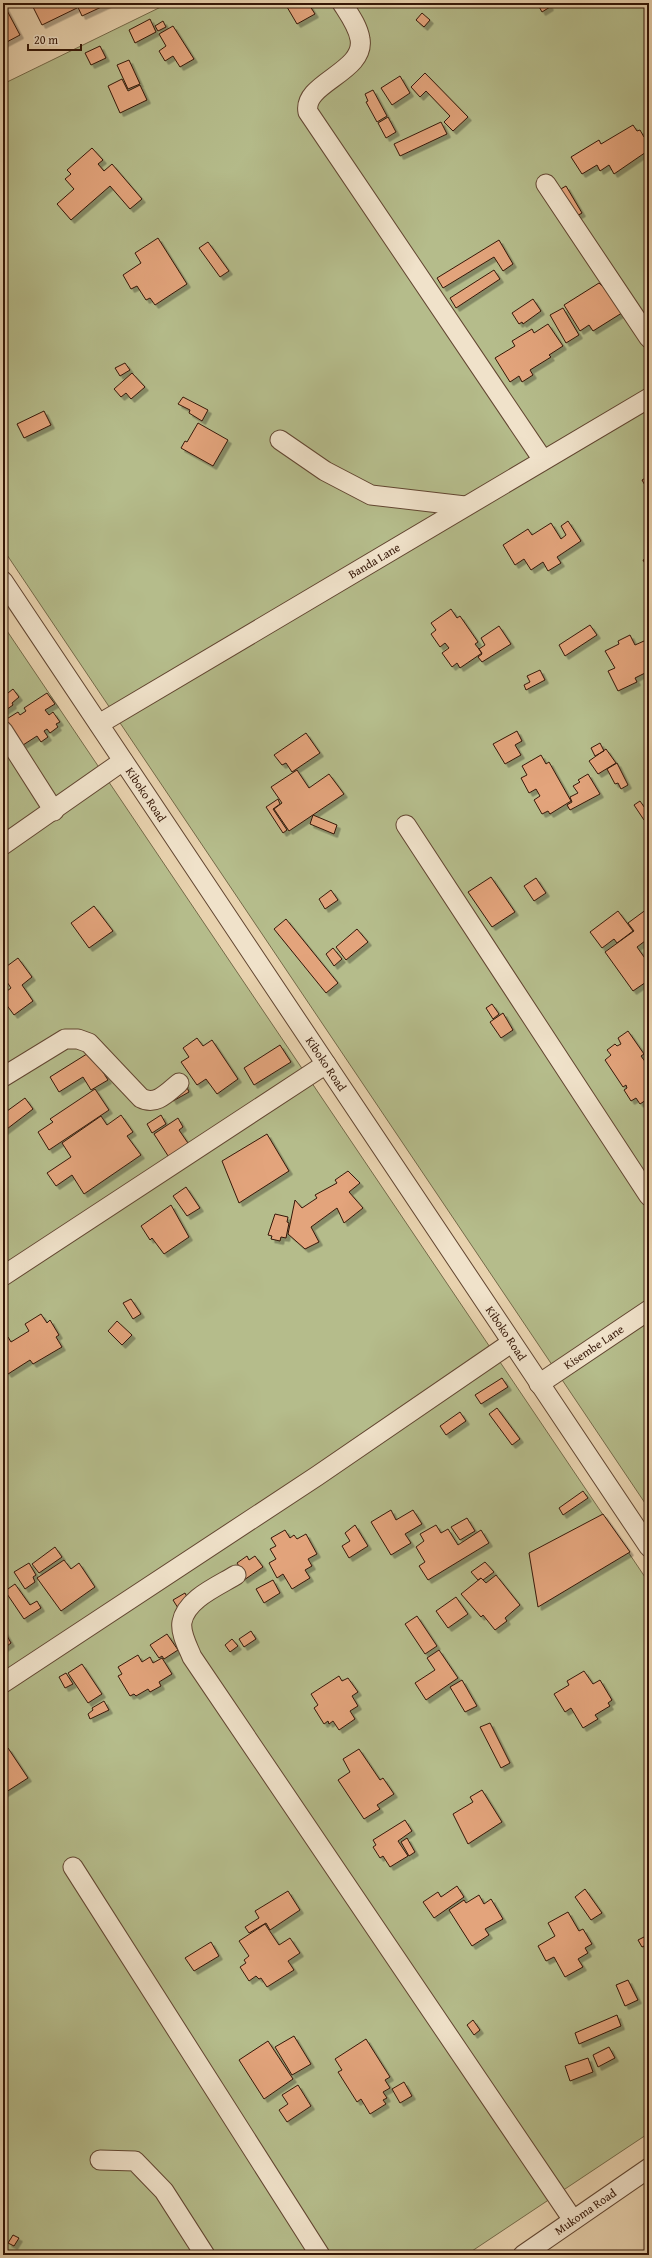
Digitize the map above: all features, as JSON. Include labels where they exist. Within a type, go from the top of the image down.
[{"type":"street","points":[[342,3],[356,27],[361,40],[359,52],[345,69],[309,98],[307,105],[308,112],[543,460]]},
{"type":"street","points":[[546,184],[649,338]]},
{"type":"street","name":"Banda Lane","points":[[99,724],[649,398]]},
{"type":"street","points":[[280,440],[325,471],[371,495],[465,506]]},
{"type":"street","name":"Kiboko Road","points":[[3,581],[538,1384],[649,1547]]},
{"type":"street","points":[[3,731],[54,811]]},
{"type":"street","points":[[3,845],[54,811],[123,761]]},
{"type":"street","points":[[406,825],[649,1196]]},
{"type":"street","points":[[3,1077],[65,1039],[78,1039],[89,1043],[141,1098],[148,1102],[155,1101],[179,1084]]},
{"type":"street","points":[[3,1276],[326,1064]]},
{"type":"street","name":"Kisembe Lane","points":[[538,1384],[649,1310]]},
{"type":"street","points":[[3,1683],[317,1476],[512,1343]]},
{"type":"street","points":[[236,1575],[187,1607],[181,1622],[184,1639],[192,1657],[573,2220]]},
{"type":"street","points":[[73,1867],[320,2255]]},
{"type":"street","points":[[100,2160],[135,2161],[164,2191],[205,2255]]},
{"type":"street","name":"Mukoma Road","points":[[523,2255],[649,2168]]},
{"type":"green space","points":[[169,3],[649,3],[649,1509],[3,549],[3,84]]},
{"type":"green space","points":[[3,625],[649,1583],[649,2133],[466,2255],[3,2255]]},
{"type":"building","points":[[3,3],[20,35],[3,44]]},
{"type":"building","points":[[31,3],[75,3],[77,8],[42,25]]},
{"type":"building","points":[[76,3],[110,3],[82,16]]},
{"type":"building","points":[[295,3],[308,3],[315,14],[297,24],[287,7]]},
{"type":"building","points":[[537,3],[548,3],[550,7],[542,12]]},
{"type":"building","points":[[422,13],[430,20],[424,27],[416,20]]},
{"type":"building","points":[[150,19],[156,32],[135,43],[129,30]]},
{"type":"building","points":[[163,21],[166,27],[158,31],[155,26]]},
{"type":"building","points":[[173,26],[194,59],[180,67],[173,56],[165,61],[159,51],[166,46],[159,34]]},
{"type":"building","points":[[100,46],[106,58],[91,65],[85,53]]},
{"type":"building","points":[[129,60],[140,84],[128,89],[117,65]]},
{"type":"building","points":[[425,73],[468,117],[453,131],[444,122],[450,116],[426,91],[420,97],[411,87]]},
{"type":"building","points":[[400,76],[410,93],[392,105],[381,88]]},
{"type":"building","points":[[122,79],[128,91],[140,85],[147,100],[120,113],[108,86]]},
{"type":"building","points":[[373,90],[387,116],[377,122],[366,102],[368,101],[365,94]]},
{"type":"building","points":[[388,117],[396,132],[386,138],[378,123]]},
{"type":"building","points":[[441,122],[447,134],[400,156],[394,144]]},
{"type":"building","points":[[633,125],[637,131],[640,130],[644,137],[649,135],[649,150],[614,174],[609,165],[600,171],[597,165],[582,174],[571,157],[599,140],[601,144]]},
{"type":"building","points":[[92,148],[103,160],[98,164],[104,171],[112,164],[142,199],[130,209],[110,186],[71,220],[57,204],[74,189],[65,179],[71,174],[67,170]]},
{"type":"building","points":[[566,186],[582,213],[575,217],[559,190]]},
{"type":"building","points":[[158,238],[187,284],[155,305],[150,298],[146,300],[137,286],[131,289],[123,275],[141,263],[135,253]]},
{"type":"building","points":[[499,240],[513,264],[503,271],[494,257],[443,288],[437,278]]},
{"type":"building","points":[[208,242],[229,271],[220,277],[199,248]]},
{"type":"building","points":[[494,270],[500,279],[456,308],[450,298]]},
{"type":"building","points":[[599,283],[602,286],[607,283],[625,311],[593,331],[589,325],[580,331],[564,305]]},
{"type":"building","points":[[533,299],[541,311],[523,324],[522,322],[519,324],[512,313]]},
{"type":"building","points":[[563,308],[579,335],[566,343],[550,315]]},
{"type":"building","points":[[548,324],[563,346],[549,355],[551,357],[530,370],[533,375],[522,382],[519,376],[510,382],[495,358],[515,346],[512,341],[532,329],[534,333]]},
{"type":"building","points":[[125,363],[130,370],[120,376],[115,368]]},
{"type":"building","points":[[132,373],[145,387],[131,399],[126,393],[121,397],[114,389]]},
{"type":"building","points":[[183,397],[208,410],[202,421],[189,413],[190,410],[178,404]]},
{"type":"building","points":[[44,411],[51,425],[24,438],[17,424]]},
{"type":"building","points":[[198,423],[228,440],[213,466],[181,448],[185,441],[187,442]]},
{"type":"building","points":[[649,476],[649,498],[645,491],[647,489],[642,480]]},
{"type":"building","points":[[568,521],[581,541],[557,557],[561,563],[548,571],[543,562],[531,570],[524,559],[515,565],[503,545],[528,529],[532,535],[551,523],[561,539],[566,535],[561,526]]},
{"type":"building","points":[[649,557],[649,565],[647,567],[643,560]]},
{"type":"building","points":[[451,609],[457,618],[460,616],[478,642],[475,644],[482,653],[460,668],[457,663],[452,667],[442,653],[449,648],[445,643],[440,647],[431,634],[436,630],[431,623]]},
{"type":"building","points":[[590,625],[597,635],[565,656],[559,645]]},
{"type":"building","points":[[499,626],[511,644],[482,662],[478,657],[482,654],[479,649],[485,645],[481,638]]},
{"type":"building","points":[[630,635],[635,645],[644,641],[649,651],[649,655],[645,657],[649,671],[635,678],[637,682],[618,691],[608,671],[615,668],[605,651],[619,644],[618,641]]},
{"type":"building","points":[[540,670],[545,680],[526,690],[524,685],[530,682],[527,676]]},
{"type":"building","points":[[13,689],[19,697],[12,703],[13,705],[3,712],[3,697]]},
{"type":"building","points":[[47,693],[55,704],[45,710],[49,715],[53,712],[60,722],[56,724],[58,727],[50,733],[47,729],[44,731],[48,737],[41,742],[37,736],[23,745],[5,720],[18,712],[20,715],[26,711],[24,708]]},
{"type":"building","points":[[517,731],[522,741],[515,745],[521,755],[505,764],[493,744]]},
{"type":"building","points":[[306,733],[320,753],[292,772],[286,763],[282,765],[274,755]]},
{"type":"building","points":[[600,743],[604,751],[595,756],[591,748]]},
{"type":"building","points":[[606,749],[616,763],[598,774],[589,761]]},
{"type":"building","points":[[541,755],[546,764],[549,762],[571,801],[550,814],[548,811],[542,814],[534,800],[540,796],[536,789],[529,793],[521,778],[527,775],[522,766]]},
{"type":"building","points":[[617,763],[628,785],[621,789],[618,783],[615,784],[607,769]]},
{"type":"building","points":[[297,770],[309,788],[329,774],[344,794],[289,831],[274,809],[282,803],[271,787]]},
{"type":"building","points":[[588,774],[600,794],[570,810],[567,805],[572,802],[570,797],[578,793],[573,786],[580,782],[578,780]]},
{"type":"building","points":[[278,799],[280,804],[273,809],[287,830],[283,833],[266,807]]},
{"type":"building","points":[[640,801],[649,814],[649,817],[644,820],[634,805]]},
{"type":"building","points":[[313,815],[337,825],[334,834],[310,824]]},
{"type":"building","points":[[491,877],[515,912],[492,927],[468,892]]},
{"type":"building","points":[[536,878],[546,893],[534,901],[524,886]]},
{"type":"building","points":[[331,890],[338,900],[325,909],[319,899]]},
{"type":"building","points":[[94,906],[113,931],[89,948],[71,923]]},
{"type":"building","points":[[647,909],[649,938],[637,947],[649,964],[649,980],[633,991],[605,952],[634,931],[628,923]]},
{"type":"building","points":[[618,911],[633,931],[617,943],[614,939],[602,948],[590,932]]},
{"type":"building","points":[[286,919],[338,983],[326,993],[274,929]]},
{"type":"building","points":[[357,929],[368,942],[346,960],[336,947]]},
{"type":"building","points":[[333,948],[342,959],[334,966],[326,954]]},
{"type":"building","points":[[18,958],[32,977],[22,985],[33,1001],[14,1015],[3,1000],[3,994],[11,988],[3,976],[3,969]]},
{"type":"building","points":[[492,1004],[499,1014],[493,1019],[486,1008]]},
{"type":"building","points":[[503,1013],[513,1030],[501,1038],[490,1022]]},
{"type":"building","points":[[628,1031],[644,1054],[641,1056],[649,1067],[649,1073],[646,1075],[649,1080],[649,1098],[640,1104],[636,1098],[631,1101],[624,1090],[627,1088],[626,1085],[623,1087],[605,1060],[611,1055],[607,1050],[615,1044],[617,1046],[621,1044],[618,1038]]},
{"type":"building","points":[[197,1038],[203,1046],[212,1040],[238,1079],[217,1094],[206,1079],[197,1085],[181,1062],[189,1057],[183,1048]]},
{"type":"building","points":[[280,1045],[291,1062],[254,1085],[244,1068]]},
{"type":"building","points":[[90,1052],[108,1080],[91,1090],[83,1077],[59,1092],[50,1077]]},
{"type":"building","points":[[185,1083],[189,1092],[173,1101],[168,1092]]},
{"type":"building","points":[[95,1089],[109,1110],[49,1150],[38,1132],[53,1122],[50,1119]]},
{"type":"building","points":[[25,1098],[33,1109],[3,1132],[3,1114]]},
{"type":"building","points":[[121,1115],[133,1132],[127,1136],[141,1155],[84,1194],[72,1175],[56,1186],[47,1173],[71,1157],[62,1143],[101,1116],[107,1125]]},
{"type":"building","points":[[161,1115],[166,1124],[152,1133],[147,1124]]},
{"type":"building","points":[[178,1118],[183,1127],[179,1130],[192,1149],[172,1162],[154,1134]]},
{"type":"building","points":[[267,1134],[289,1171],[239,1203],[222,1161]]},
{"type":"building","points":[[348,1171],[360,1183],[349,1192],[363,1208],[344,1223],[337,1208],[311,1227],[319,1242],[305,1249],[288,1234],[295,1200],[302,1208],[317,1198],[315,1195],[337,1183],[335,1180]]},
{"type":"building","points":[[186,1187],[200,1208],[187,1216],[173,1196]]},
{"type":"building","points":[[171,1205],[189,1237],[164,1254],[152,1238],[150,1240],[141,1226]]},
{"type":"building","points":[[275,1214],[288,1217],[287,1222],[289,1223],[286,1238],[281,1237],[280,1241],[271,1239],[272,1236],[268,1235]]},
{"type":"building","points":[[131,1299],[141,1314],[133,1319],[123,1303]]},
{"type":"building","points":[[41,1314],[47,1323],[50,1320],[59,1335],[56,1337],[62,1347],[33,1364],[30,1360],[8,1374],[3,1367],[3,1340],[8,1337],[11,1342],[29,1331],[25,1324]]},
{"type":"building","points":[[117,1321],[132,1335],[122,1345],[108,1331]]},
{"type":"building","points":[[502,1378],[508,1387],[481,1404],[475,1395]]},
{"type":"building","points":[[497,1408],[520,1439],[512,1445],[489,1414]]},
{"type":"building","points":[[460,1412],[466,1421],[446,1435],[440,1426]]},
{"type":"building","points":[[583,1491],[588,1498],[563,1515],[559,1508]]},
{"type":"building","points":[[391,1510],[396,1520],[413,1510],[422,1524],[405,1534],[411,1543],[391,1555],[371,1522]]},
{"type":"building","points":[[603,1514],[630,1552],[538,1607],[529,1553]]},
{"type":"building","points":[[467,1518],[475,1531],[460,1540],[451,1527]]},
{"type":"building","points":[[355,1525],[368,1546],[349,1558],[342,1546],[350,1541],[345,1533]]},
{"type":"building","points":[[436,1525],[441,1533],[448,1529],[458,1545],[481,1530],[489,1543],[428,1580],[419,1566],[425,1562],[416,1547],[424,1541],[420,1534]]},
{"type":"building","points":[[285,1530],[290,1538],[294,1535],[297,1539],[306,1534],[317,1554],[308,1559],[312,1566],[305,1570],[310,1578],[292,1589],[283,1574],[277,1578],[269,1563],[276,1559],[270,1549],[276,1546],[271,1538]]},
{"type":"building","points":[[55,1547],[62,1557],[39,1573],[32,1564]]},
{"type":"building","points":[[247,1556],[249,1560],[255,1556],[263,1567],[244,1580],[237,1570],[240,1568],[237,1563]]},
{"type":"building","points":[[64,1560],[71,1569],[79,1563],[95,1587],[61,1611],[37,1578]]},
{"type":"building","points":[[485,1562],[494,1572],[483,1580],[481,1578],[478,1580],[471,1572]]},
{"type":"building","points":[[29,1563],[36,1575],[33,1577],[35,1582],[25,1589],[14,1572]]},
{"type":"building","points":[[496,1575],[520,1605],[505,1618],[507,1621],[495,1630],[483,1615],[481,1617],[461,1594],[481,1578],[486,1583]]},
{"type":"building","points":[[273,1580],[280,1593],[264,1603],[256,1589]]},
{"type":"building","points":[[15,1584],[30,1605],[37,1601],[41,1608],[24,1619],[5,1591]]},
{"type":"building","points":[[185,1593],[189,1601],[178,1608],[173,1600]]},
{"type":"building","points":[[456,1597],[468,1614],[448,1628],[436,1611]]},
{"type":"building","points":[[417,1616],[437,1646],[425,1654],[405,1624]]},
{"type":"building","points":[[3,1629],[11,1643],[3,1649]]},
{"type":"building","points":[[251,1631],[256,1639],[244,1647],[239,1639]]},
{"type":"building","points":[[167,1634],[178,1650],[164,1659],[162,1656],[159,1658],[150,1645]]},
{"type":"building","points":[[232,1639],[238,1646],[230,1652],[225,1645]]},
{"type":"building","points":[[439,1650],[458,1678],[426,1700],[415,1683],[435,1670],[427,1658]]},
{"type":"building","points":[[138,1655],[142,1662],[150,1657],[153,1663],[162,1658],[172,1674],[159,1682],[161,1686],[150,1692],[148,1689],[136,1696],[134,1694],[130,1696],[118,1676],[122,1674],[118,1667]]},
{"type":"building","points":[[82,1664],[102,1694],[88,1703],[68,1673]]},
{"type":"building","points":[[584,1671],[593,1684],[600,1680],[612,1700],[608,1703],[610,1706],[595,1715],[598,1719],[583,1728],[571,1708],[565,1712],[554,1694],[569,1685],[567,1681]]},
{"type":"building","points":[[66,1673],[73,1684],[65,1688],[59,1677]]},
{"type":"building","points":[[339,1676],[342,1681],[348,1678],[358,1692],[352,1696],[358,1706],[350,1711],[355,1719],[339,1730],[333,1721],[329,1724],[328,1721],[324,1724],[314,1708],[318,1705],[311,1694]]},
{"type":"building","points":[[462,1680],[477,1706],[465,1712],[450,1687]]},
{"type":"building","points":[[104,1701],[109,1710],[90,1719],[88,1714],[93,1710],[92,1708]]},
{"type":"building","points":[[490,1723],[510,1763],[501,1768],[480,1727]]},
{"type":"building","points":[[8,1748],[28,1778],[3,1794],[3,1751]]},
{"type":"building","points":[[359,1749],[380,1780],[383,1778],[394,1794],[377,1805],[380,1809],[364,1819],[338,1780],[350,1772],[343,1759]]},
{"type":"building","points":[[482,1790],[502,1822],[468,1844],[453,1814],[473,1802],[470,1797]]},
{"type":"building","points":[[405,1820],[412,1831],[398,1841],[408,1856],[390,1867],[383,1856],[380,1858],[373,1847],[376,1845],[373,1840]]},
{"type":"building","points":[[407,1838],[415,1852],[409,1856],[401,1842]]},
{"type":"building","points":[[457,1886],[464,1897],[434,1918],[423,1902],[438,1892],[441,1897]]},
{"type":"building","points":[[585,1889],[602,1913],[591,1920],[575,1897]]},
{"type":"building","points":[[288,1891],[300,1910],[270,1930],[266,1923],[249,1933],[245,1927],[259,1918],[255,1911]]},
{"type":"building","points":[[479,1895],[484,1904],[491,1899],[503,1919],[485,1929],[489,1935],[472,1946],[449,1910],[464,1900],[466,1903]]},
{"type":"building","points":[[568,1912],[579,1931],[583,1929],[592,1944],[585,1948],[588,1953],[578,1959],[583,1967],[565,1977],[554,1957],[546,1961],[538,1946],[555,1936],[548,1923]]},
{"type":"building","points":[[265,1924],[279,1945],[290,1938],[300,1953],[288,1961],[294,1970],[267,1987],[261,1978],[259,1979],[256,1976],[249,1981],[240,1967],[246,1963],[244,1960],[249,1956],[239,1941]]},
{"type":"building","points":[[644,1937],[648,1944],[642,1947],[638,1940]]},
{"type":"building","points":[[211,1942],[219,1956],[194,1971],[185,1958]]},
{"type":"building","points":[[628,1980],[638,2000],[625,2006],[616,1985]]},
{"type":"building","points":[[617,2015],[621,2026],[579,2044],[575,2033]]},
{"type":"building","points":[[473,2020],[480,2030],[474,2035],[467,2025]]},
{"type":"building","points":[[294,2036],[311,2064],[292,2075],[275,2047]]},
{"type":"building","points":[[366,2039],[390,2077],[385,2080],[390,2088],[383,2092],[387,2098],[383,2100],[386,2104],[370,2114],[361,2099],[357,2102],[338,2072],[342,2070],[335,2059]]},
{"type":"building","points":[[268,2041],[293,2079],[264,2099],[239,2060]]},
{"type":"building","points":[[609,2047],[615,2058],[598,2067],[593,2055]]},
{"type":"building","points":[[588,2058],[593,2072],[570,2081],[565,2066]]},
{"type":"building","points":[[404,2082],[412,2096],[400,2103],[392,2089]]},
{"type":"building","points":[[298,2085],[311,2106],[287,2122],[279,2110],[288,2104],[282,2095]]},
{"type":"building","points":[[13,2235],[19,2238],[14,2246],[8,2243]]}]
